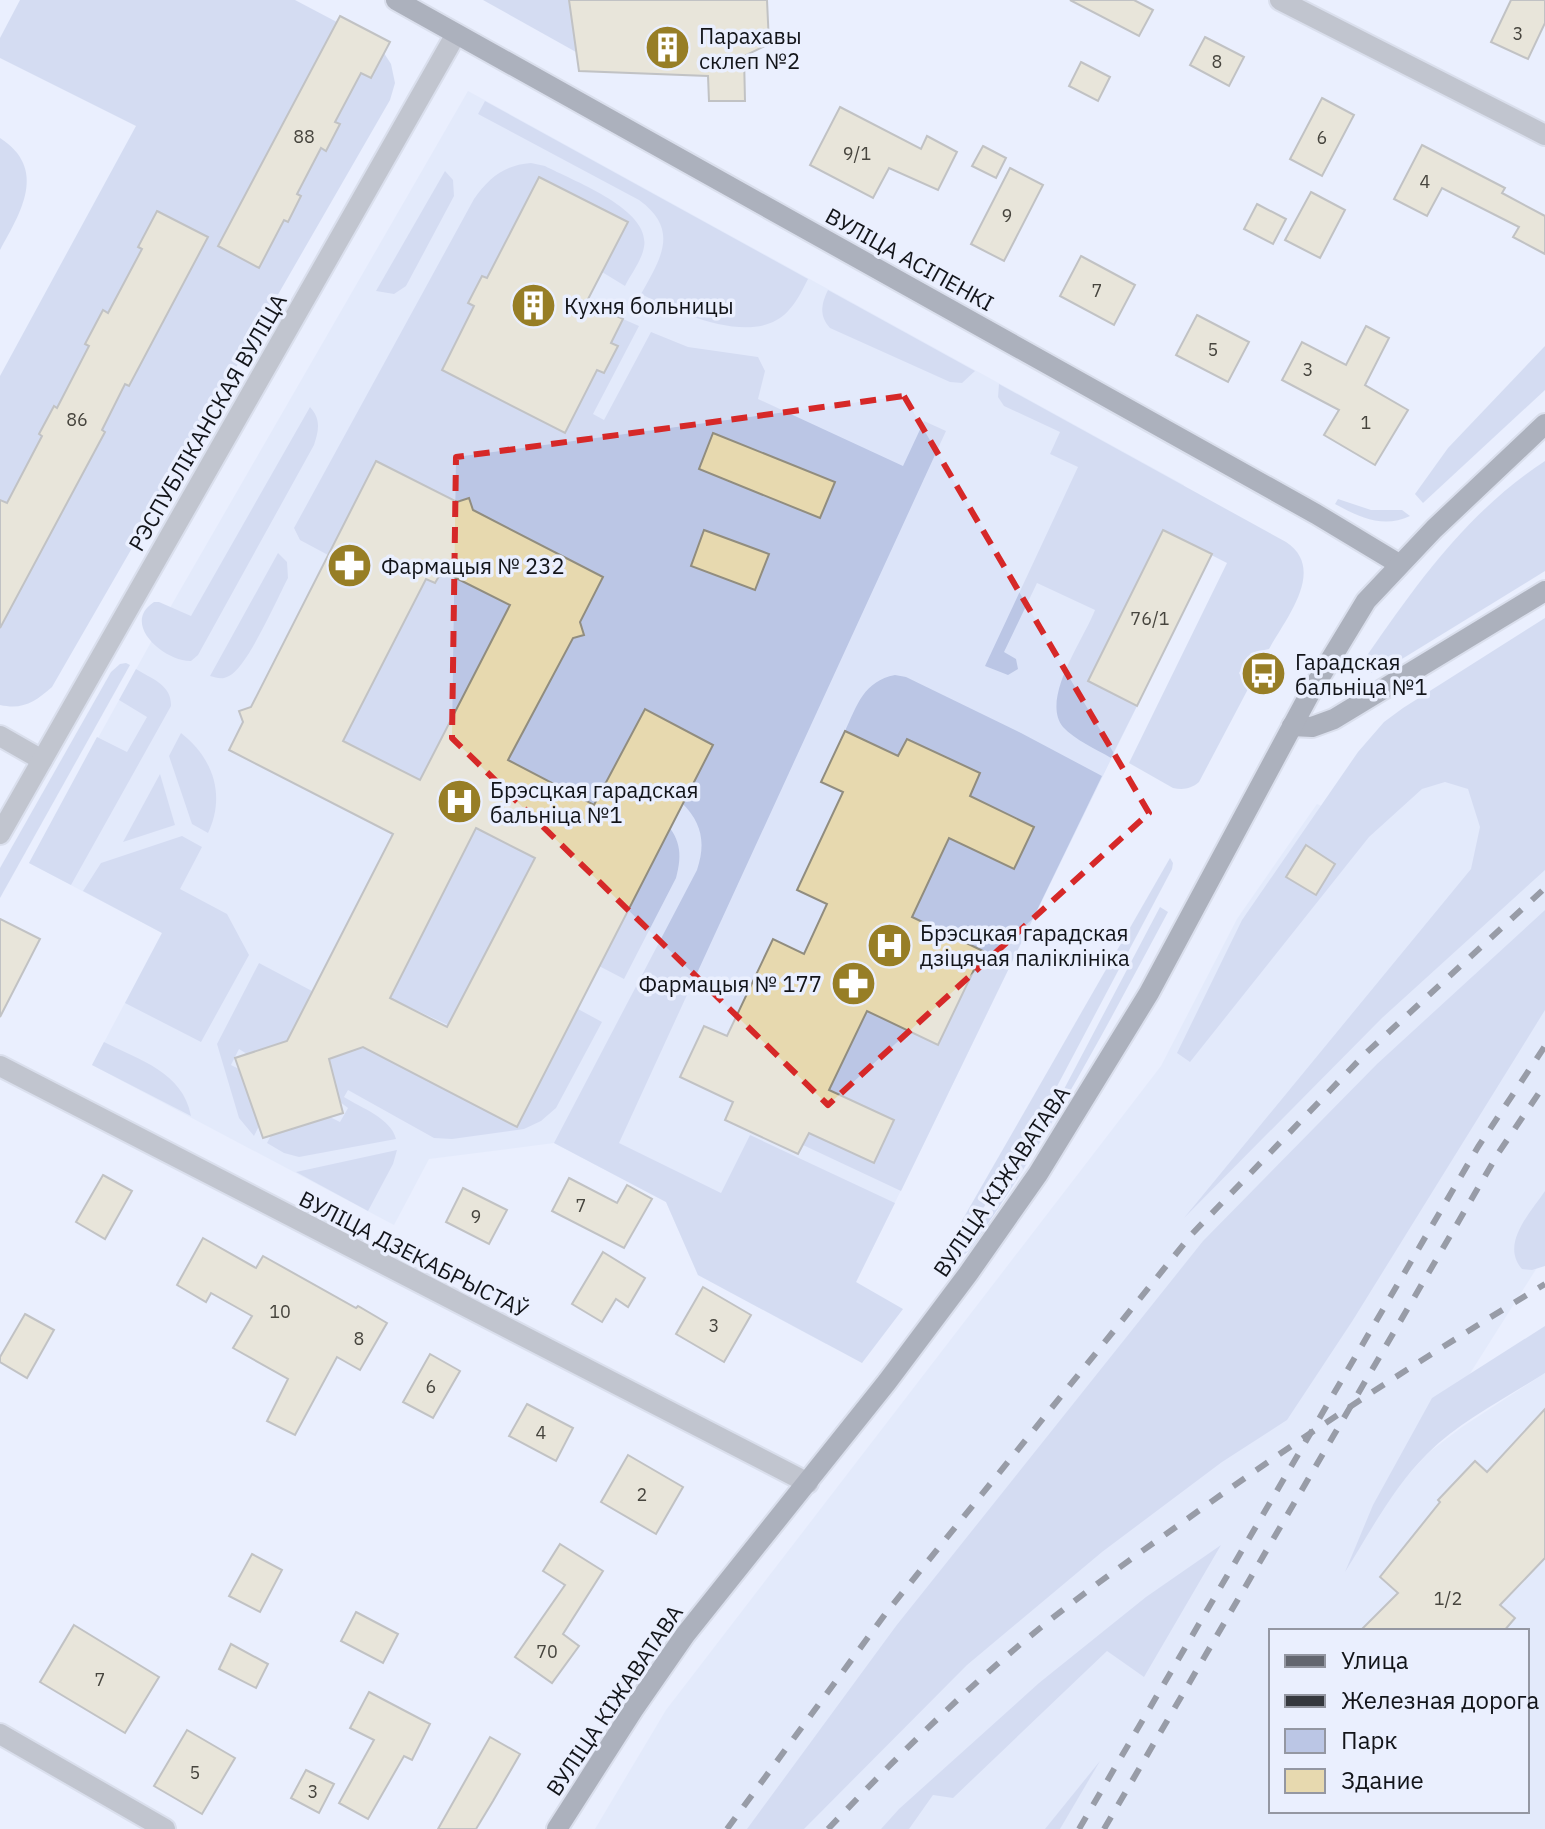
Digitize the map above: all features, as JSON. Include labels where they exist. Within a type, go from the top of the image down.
[{"type":"main road","name":"ВУЛІЦА АСІПЕНКІ","points":[[396,0],[1303,506],[1399,564]]},
{"type":"main road","name":"ВУЛІЦА КІЖАВАТАВА","points":[[557,1829],[685,1635],[808,1483],[968,1274],[1072,1123],[1156,981],[1292,726],[1366,601],[1434,529],[1545,424]]},
{"type":"main road","points":[[1292,726],[1312,727],[1334,719],[1545,591]]},
{"type":"street","points":[[1280,0],[1545,135]]},
{"type":"street","name":"РЭСПУБЛІКАНСКАЯ ВУЛІЦА","points":[[0,834],[456,34]]},
{"type":"street","points":[[0,736],[42,760]]},
{"type":"street","name":"ВУЛІЦА ДЗЕКАБРЫСТАЎ","points":[[0,1066],[808,1483]]},
{"type":"street","points":[[0,1734],[165,1829]]},
{"type":"highlighted area","points":[[904,396],[1149,813],[828,1105],[452,738],[456,457]]},
{"type":"shaded area","points":[[468,91],[1184,485],[1088,681],[1137,706],[826,1344],[698,1275],[666,1202],[554,1143],[429,1159],[394,1225],[92,1065],[162,933],[29,863],[171,606]]},
{"type":"shaded area","points":[[1449,746],[1545,843],[1545,1255],[1400,1484],[1428,1453],[1545,1373],[1545,1829],[595,1829],[666,1710],[1161,1066],[1237,919],[1317,804],[1368,824]]},
{"type":"green space","points":[[20,0],[295,0],[369,39],[382,50],[391,64],[395,83],[390,100],[52,687],[34,701],[15,706],[0,705],[0,376],[136,126],[0,58],[0,38]]},
{"type":"green space","points":[[483,0],[569,0],[576,52]]},
{"type":"green space","points":[[485,101],[808,279],[798,298],[785,314],[773,322],[741,327],[706,321],[641,294],[663,245],[663,233],[652,211],[639,200],[478,114]]},
{"type":"green space","points":[[0,138],[15,150],[27,177],[22,206],[0,250]]},
{"type":"green space","points":[[531,163],[545,166],[573,180],[623,209],[643,233],[641,257],[625,286],[602,272],[627,222],[539,177],[487,278],[482,277],[468,302],[474,306],[442,370],[597,370],[604,373],[618,347],[611,343],[623,319],[639,326],[593,414],[604,420],[651,332],[688,347],[758,357],[765,371],[758,399],[903,466],[924,421],[946,431],[619,1143],[721,1193],[750,1135],[895,1203],[856,1282],[903,1309],[862,1363],[698,1275],[666,1202],[554,1143],[697,870],[701,851],[700,834],[694,818],[682,803],[712,745],[645,709],[594,805],[508,760],[603,577],[473,510],[469,498],[328,555],[300,540],[294,528],[474,199],[498,174]]},
{"type":"green space","points":[[445,171],[453,180],[454,196],[406,286],[394,294],[376,291]]},
{"type":"green space","points":[[828,290],[975,371],[962,383],[950,382],[830,328],[822,310]]},
{"type":"green space","points":[[1545,346],[1545,390],[1423,503],[1415,494],[1448,448]]},
{"type":"green space","points":[[999,384],[1286,542],[1298,553],[1303,566],[1303,580],[1293,609],[1269,649],[1251,653],[1239,673],[1248,689],[1199,782],[1193,786],[1173,788],[1129,763],[1227,563],[1164,531],[1088,681],[1137,706],[1111,758],[1068,732],[1057,715],[1060,685],[1095,610],[1037,583],[1004,652],[1016,659],[1018,669],[1008,675],[985,666],[1078,467],[1050,454],[1060,432],[1004,406],[998,397]]},
{"type":"green space","points":[[310,407],[318,425],[314,445],[198,655],[191,661],[169,655],[159,649],[144,631],[142,621],[145,611],[154,602],[159,602],[191,616]]},
{"type":"green space","points":[[1545,461],[1545,571],[1384,670],[1371,673],[1363,667],[1387,626],[1447,548],[1492,502]]},
{"type":"green space","points":[[1338,499],[1371,510],[1402,510],[1410,516],[1400,520],[1371,520],[1335,504]]},
{"type":"green space","points":[[278,553],[287,562],[288,578],[261,632],[236,670],[224,678],[210,676]]},
{"type":"green space","points":[[442,571],[510,605],[419,781],[342,743],[426,579],[435,583]]},
{"type":"green space","points":[[1545,618],[1545,870],[1382,1018],[1184,1218],[1471,869],[1480,827],[1468,789],[1445,782],[1422,789],[1369,837],[1190,1062],[1177,1053],[1242,920],[1358,752],[1384,722]]},
{"type":"green space","points":[[126,663],[130,665],[0,898],[0,868],[111,672]]},
{"type":"green space","points":[[136,669],[165,688],[171,706],[71,885],[29,863],[97,737],[127,752],[147,717],[119,700]]},
{"type":"green space","points":[[895,675],[906,677],[1021,733],[1102,776],[901,1191],[803,1145],[809,1132],[874,1163],[893,1120],[829,1090],[867,1011],[938,1045],[983,951],[912,917],[947,842],[949,838],[1013,869],[1034,827],[969,796],[979,773],[907,739],[898,756],[845,731],[869,688]]},
{"type":"green space","points":[[181,733],[201,754],[213,778],[216,805],[208,833],[192,824],[169,756]]},
{"type":"green space","points":[[160,774],[175,825],[123,842]]},
{"type":"green space","points":[[662,819],[673,832],[678,846],[676,878],[624,979],[599,966],[664,840],[627,821]]},
{"type":"green space","points":[[476,828],[535,858],[448,1025],[390,998]]},
{"type":"green space","points":[[182,836],[202,847],[180,889],[227,914],[249,955],[201,1042],[125,1003],[162,933],[83,891],[101,863]]},
{"type":"green space","points":[[1170,858],[1172,869],[1036,1126],[957,1249],[955,1244],[960,1224]]},
{"type":"green space","points":[[1160,907],[1168,912],[1074,1085],[997,1210],[969,1251],[962,1256],[1043,1129]]},
{"type":"green space","points":[[1545,910],[1545,1010],[1353,1320],[1287,1420],[1222,1462],[1102,1552],[967,1665],[804,1829],[747,1829],[896,1626],[1203,1241],[1377,1064]]},
{"type":"green space","points":[[259,963],[312,991],[300,1015],[316,1024],[311,1033],[247,1054],[239,1049],[231,1065],[239,1069],[259,1126],[254,1136],[239,1118],[217,1044]]},
{"type":"green space","points":[[578,1009],[602,1022],[556,1108],[541,1121],[524,1129],[452,1139],[434,1138],[348,1090],[344,1097],[382,1119],[396,1139],[299,1157],[267,1143],[271,1135],[330,1117],[340,1122],[348,1108],[340,1102],[324,1041],[350,1041],[354,1050],[363,1047],[517,1126]]},
{"type":"green space","points":[[104,1042],[158,1069],[169,1078],[179,1088],[191,1116],[92,1065]]},
{"type":"green space","points":[[397,1150],[368,1211],[296,1172]]},
{"type":"green space","points":[[1545,1191],[1545,1266],[1522,1269],[1514,1249],[1516,1239],[1525,1219]]},
{"type":"green space","points":[[1545,1326],[1545,1373],[1469,1420],[1427,1454],[1393,1496],[1345,1572],[1373,1505],[1432,1398]]},
{"type":"green space","points":[[1221,1545],[1144,1677],[1107,1651],[953,1798],[933,1795],[909,1829],[881,1829],[899,1809],[1039,1683],[1146,1597]]},
{"type":"green space","points":[[1100,1761],[1060,1829],[1045,1829]]},
{"type":"building","name":"Парахавы склеп №2","points":[[569,0],[767,0],[769,44],[744,56],[745,101],[709,101],[708,76],[579,71]]},
{"type":"building","points":[[1070,0],[1134,0],[1153,10],[1139,36]]},
{"type":"building","points":[[1511,0],[1545,0],[1545,23],[1528,59],[1491,42]]},
{"type":"building","points":[[340,16],[390,42],[371,78],[361,73],[335,122],[340,124],[326,151],[321,148],[297,194],[301,196],[288,222],[284,220],[259,268],[218,246]]},
{"type":"building","points":[[1205,37],[1244,57],[1229,86],[1190,65]]},
{"type":"building","points":[[1081,62],[1110,77],[1098,101],[1069,86]]},
{"type":"building","points":[[1322,98],[1354,115],[1322,176],[1290,159]]},
{"type":"building","points":[[840,107],[921,149],[927,136],[957,152],[938,190],[889,168],[873,198],[810,165]]},
{"type":"building","points":[[1422,145],[1505,188],[1502,193],[1545,216],[1545,254],[1513,237],[1519,227],[1442,188],[1427,216],[1394,199]]},
{"type":"building","points":[[983,146],[1006,158],[996,178],[972,166]]},
{"type":"building","points":[[1010,168],[1043,185],[1004,261],[971,244]]},
{"type":"building","name":"Кухня больницы","points":[[539,177],[628,222],[587,301],[623,319],[611,343],[618,346],[604,373],[597,370],[565,433],[442,370],[474,306],[468,303],[482,276],[487,278]]},
{"type":"building","points":[[1311,192],[1345,210],[1320,258],[1285,240]]},
{"type":"building","points":[[1257,204],[1286,219],[1273,244],[1244,229]]},
{"type":"building","points":[[157,211],[208,237],[129,386],[125,384],[102,430],[105,432],[0,628],[0,500],[7,503],[42,436],[39,434],[54,406],[57,408],[89,346],[85,344],[103,310],[108,313],[142,249],[138,247]]},
{"type":"building","points":[[1081,256],[1135,285],[1114,325],[1060,296]]},
{"type":"building","points":[[1197,315],[1249,342],[1228,382],[1176,355]]},
{"type":"building","points":[[1366,326],[1389,338],[1365,385],[1408,410],[1375,465],[1324,435],[1339,410],[1282,380],[1302,342],[1346,365]]},
{"type":"building","points":[[713,433],[835,482],[820,518],[699,469]]},
{"type":"building","name":"Брэсцкая гарадская бальніца №1","points":[[376,461],[457,502],[469,498],[473,510],[603,577],[580,622],[584,635],[573,638],[508,760],[594,805],[645,709],[713,745],[517,1127],[363,1047],[329,1059],[343,1113],[263,1138],[235,1058],[287,1041],[393,834],[229,750],[243,722],[239,711],[251,707]],"holes":[[[442,571],[510,605],[420,780],[343,741],[426,579],[435,583]],[[476,828],[535,858],[447,1027],[390,998]]]},
{"type":"building","points":[[704,530],[769,554],[755,590],[691,566]]},
{"type":"building","points":[[1163,530],[1212,554],[1137,706],[1088,681]]},
{"type":"building","name":"Брэсцкая гарадская дзіцячая паліклініка","points":[[845,731],[898,756],[907,739],[980,773],[970,796],[1034,827],[1014,869],[949,838],[912,917],[983,951],[938,1045],[867,1011],[829,1090],[894,1120],[874,1163],[809,1133],[798,1154],[725,1120],[733,1102],[680,1077],[704,1026],[727,1036],[773,939],[804,954],[827,904],[797,890],[843,792],[821,782]]},
{"type":"building","points":[[1306,845],[1335,864],[1316,895],[1286,877]]},
{"type":"building","points":[[0,919],[40,939],[0,1017]]},
{"type":"building","points":[[103,1175],[132,1191],[105,1239],[76,1222]]},
{"type":"building","points":[[569,1178],[617,1203],[627,1185],[652,1199],[624,1248],[552,1211]]},
{"type":"building","points":[[463,1188],[507,1210],[489,1244],[446,1222]]},
{"type":"building","points":[[203,1238],[256,1268],[263,1256],[387,1323],[360,1370],[337,1357],[295,1435],[267,1421],[288,1379],[233,1348],[252,1316],[211,1293],[206,1302],[177,1285]]},
{"type":"building","points":[[603,1252],[645,1278],[628,1307],[616,1299],[602,1322],[572,1304]]},
{"type":"building","points":[[703,1287],[751,1315],[724,1362],[676,1334]]},
{"type":"building","points":[[25,1314],[54,1330],[27,1378],[0,1362]]},
{"type":"building","points":[[430,1354],[460,1371],[433,1418],[403,1402]]},
{"type":"building","points":[[527,1404],[573,1428],[556,1461],[509,1436]]},
{"type":"building","points":[[1545,1409],[1545,1558],[1500,1605],[1515,1618],[1506,1629],[1362,1629],[1398,1593],[1380,1577],[1440,1502],[1438,1500],[1475,1461],[1487,1472]]},
{"type":"building","points":[[628,1455],[683,1487],[656,1534],[601,1502]]},
{"type":"building","points":[[560,1544],[603,1571],[563,1634],[579,1646],[552,1683],[515,1657],[565,1585],[543,1571]]},
{"type":"building","points":[[252,1554],[282,1570],[260,1612],[229,1596]]},
{"type":"building","points":[[356,1612],[398,1634],[383,1663],[341,1641]]},
{"type":"building","points":[[74,1625],[159,1677],[125,1733],[40,1682]]},
{"type":"building","points":[[231,1644],[268,1664],[256,1688],[219,1669]]},
{"type":"building","points":[[369,1692],[430,1724],[412,1760],[404,1756],[368,1819],[339,1803],[374,1740],[350,1728]]},
{"type":"building","points":[[187,1730],[235,1758],[202,1814],[154,1786]]},
{"type":"building","points":[[490,1737],[520,1754],[476,1829],[438,1829]]},
{"type":"building","points":[[306,1770],[334,1784],[319,1813],[291,1798]]},
{"type":"railway","points":[[727,1829],[886,1613],[1192,1234],[1366,1053],[1545,888]]},
{"type":"railway","points":[[1079,1829],[1478,1147],[1545,1046]]},
{"type":"railway","points":[[1104,1829],[1499,1152],[1545,1084]]},
{"type":"railway","points":[[828,1829],[967,1691],[1080,1597],[1321,1426],[1545,1284]]},
{"type":"place","name":"Парахавы склеп №2","points":[[668,48]]},
{"type":"place","name":"Кухня больницы","points":[[533,305]]},
{"type":"place","name":"Фармацыя № 232","points":[[350,565]]},
{"type":"place","name":"Гарадская бальніца №1","points":[[1264,674]]},
{"type":"place","name":"Брэсцкая гарадская бальніца №1","points":[[459,802]]},
{"type":"place","name":"Брэсцкая гарадская дзіцячая паліклініка","points":[[889,945]]},
{"type":"place","name":"Фармацыя № 177","points":[[853,983]]}]
